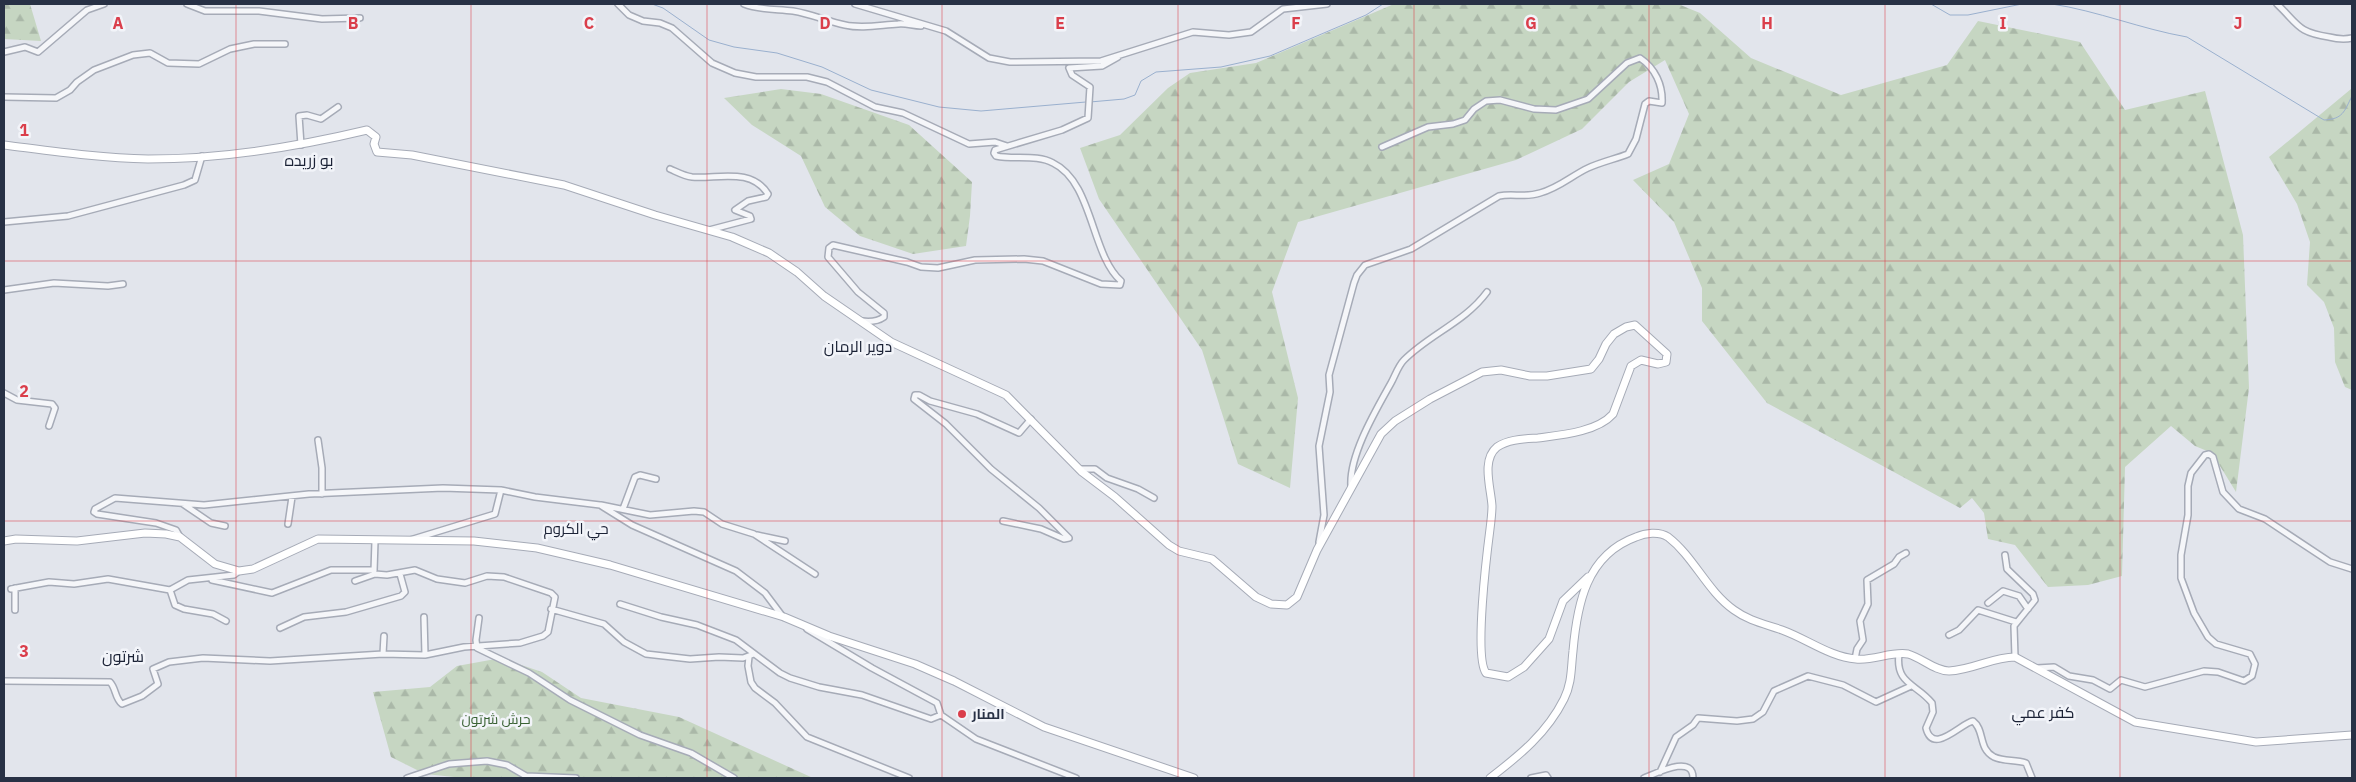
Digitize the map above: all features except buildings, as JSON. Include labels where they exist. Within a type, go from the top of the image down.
[{"type":"street","points":[[4,52],[25,47],[38,52],[87,10],[104,4]]},
{"type":"street","points":[[187,4],[205,11],[259,11],[322,19],[360,18]]},
{"type":"street","points":[[618,4],[629,15],[643,21],[660,23],[672,28],[712,63],[735,73],[756,77],[786,76],[814,79],[835,86],[875,106],[903,113],[969,144],[995,142],[1008,146]]},
{"type":"street","points":[[744,4],[755,8],[773,8],[806,14],[820,20],[846,25],[873,27],[901,23],[929,26]]},
{"type":"street","points":[[855,4],[954,34],[983,55],[996,60],[1101,61],[1193,32],[1229,35],[1251,32],[1284,9],[1327,4]]},
{"type":"street","points":[[2277,4],[2303,31],[2318,37],[2344,40],[2352,38]]},
{"type":"street","points":[[4,97],[56,98],[70,90],[77,82],[94,70],[133,54],[150,53],[168,63],[199,64],[230,49],[254,44],[285,44]]},
{"type":"street","points":[[859,321],[872,322],[884,317],[884,313],[858,292],[828,257],[829,248],[833,245],[921,267],[938,268],[975,260],[1024,258],[1043,261],[1101,284],[1120,285],[1121,281],[1108,267],[1088,211],[1067,174],[1053,162],[996,156],[995,150],[1082,122],[1088,118],[1090,87],[1070,73],[1069,68],[1102,66],[1118,57]]},
{"type":"street","points":[[1316,550],[1324,515],[1319,446],[1330,392],[1329,375],[1357,275],[1365,265],[1411,249],[1494,198],[1506,194],[1519,197],[1541,193],[1561,185],[1587,168],[1628,154],[1636,139],[1645,104],[1649,101],[1662,103],[1663,91],[1650,65],[1640,58],[1627,63],[1588,99],[1556,110],[1534,108],[1500,100],[1486,101],[1474,109],[1465,120],[1454,124],[1428,126],[1382,147]]},
{"type":"street","points":[[301,144],[299,116],[307,115],[320,119],[338,107]]},
{"type":"street","points":[[4,145],[93,156],[149,159],[202,156],[301,144],[367,130],[376,136],[374,144],[377,152],[412,156],[554,182],[732,237],[768,253],[859,321],[892,342],[1006,395],[1079,469],[1168,545],[1180,551],[1212,558],[1256,597],[1272,604],[1287,605],[1296,597],[1316,550],[1386,428],[1430,399],[1482,372],[1501,370],[1530,376],[1546,376],[1591,369],[1614,334],[1626,327],[1635,326],[1666,354],[1667,359],[1666,362],[1658,364],[1641,360],[1631,366],[1613,414],[1609,418],[1586,429],[1509,441],[1497,448],[1490,459],[1492,508],[1482,612],[1482,653],[1486,673],[1508,677],[1524,667],[1549,639],[1563,601],[1588,577],[1602,559],[1626,541],[1647,534],[1662,534],[1674,544],[1733,610],[1756,622],[1783,631],[1824,650],[1856,659],[1874,659],[1900,654],[1923,660],[1947,671],[1962,670],[2002,657],[2015,657],[2135,722],[2158,728],[2256,742],[2352,735]]},
{"type":"street","points":[[4,222],[68,216],[184,186],[195,180],[202,156]]},
{"type":"street","points":[[670,169],[690,177],[738,176],[762,184],[768,194],[766,197],[748,201],[735,210],[750,216],[751,219],[708,230]]},
{"type":"street","points":[[4,290],[54,283],[108,286],[123,284]]},
{"type":"street","points":[[1351,486],[1351,475],[1363,437],[1402,362],[1471,312],[1487,292]]},
{"type":"street","points":[[4,393],[17,400],[52,404],[55,408],[49,426]]},
{"type":"street","points":[[1003,521],[1041,529],[1064,539],[1069,538],[1039,508],[991,469],[946,424],[914,399],[915,395],[919,394],[930,400],[977,414],[1019,433],[1031,419]]},
{"type":"street","points":[[318,440],[322,468],[322,494]]},
{"type":"street","points":[[2037,668],[2054,667],[2069,676],[2093,680],[2110,689],[2121,680],[2146,687],[2204,671],[2218,672],[2244,680],[2252,676],[2255,664],[2250,654],[2216,644],[2208,637],[2194,612],[2181,578],[2181,555],[2188,515],[2188,486],[2191,473],[2205,455],[2209,454],[2212,457],[2222,492],[2239,509],[2264,519],[2330,562],[2352,569]]},
{"type":"street","points":[[1079,469],[1095,469],[1107,478],[1138,489],[1154,498]]},
{"type":"street","points":[[623,508],[635,477],[640,475],[656,479]]},
{"type":"street","points":[[180,538],[176,530],[156,523],[94,512],[95,509],[115,498],[204,505],[322,494],[443,488],[501,490],[535,497],[623,508],[659,515],[696,511],[704,512],[722,524],[785,542]]},
{"type":"street","points":[[409,541],[418,536],[495,514],[501,490]]},
{"type":"street","points":[[288,524],[292,497]]},
{"type":"street","points":[[180,503],[211,522],[225,526]]},
{"type":"street","points":[[600,505],[632,525],[736,572],[765,593],[784,618]]},
{"type":"street","points":[[4,541],[16,539],[77,541],[145,533],[166,534],[180,538],[215,564],[239,571],[253,569],[318,539],[474,541],[537,548],[610,565],[784,618],[915,664],[954,681],[1044,727],[1194,778]]},
{"type":"street","points":[[754,534],[815,574]]},
{"type":"street","points":[[374,572],[375,541]]},
{"type":"street","points":[[1856,659],[1857,649],[1863,640],[1860,620],[1868,604],[1866,580],[1894,564],[1899,557],[1906,553]]},
{"type":"street","points":[[2005,554],[2007,568],[2035,597],[2035,602],[2016,622],[2014,630],[2015,657]]},
{"type":"street","points":[[4,682],[110,682],[114,685],[118,701],[122,704],[142,696],[158,684],[153,669],[185,659],[270,661],[383,654],[426,655],[464,647],[477,648],[520,644],[543,636],[548,632],[551,609],[555,597],[551,593],[504,577],[487,576],[465,583],[437,579],[415,570],[400,574],[378,576],[374,572],[331,570],[272,593],[209,579]]},
{"type":"street","points":[[15,610],[13,589],[49,582],[74,584],[108,579],[170,590],[188,580],[234,575],[239,571]]},
{"type":"street","points":[[355,581],[374,572]]},
{"type":"street","points":[[280,628],[304,616],[346,612],[401,596],[405,592],[400,574]]},
{"type":"street","points":[[1490,778],[1537,739],[1563,701],[1570,682],[1578,616],[1588,577]]},
{"type":"street","points":[[170,590],[175,605],[184,609],[213,614],[226,621]]},
{"type":"street","points":[[1988,603],[2003,591],[2018,596],[2028,609]]},
{"type":"street","points":[[620,604],[661,617],[697,625],[736,640],[752,655],[790,678],[819,687],[868,696],[931,719],[941,715]]},
{"type":"street","points":[[551,609],[604,624],[624,642],[646,654],[690,659],[752,655]]},
{"type":"street","points":[[1949,635],[1956,633],[1978,610],[2016,622]]},
{"type":"street","points":[[424,617],[426,655]]},
{"type":"street","points":[[477,648],[476,640],[479,618]]},
{"type":"street","points":[[803,626],[872,668],[937,703],[941,715],[976,739],[1076,778]]},
{"type":"street","points":[[383,654],[384,636]]},
{"type":"street","points":[[477,648],[529,673],[570,700],[640,735],[691,753],[734,778]]},
{"type":"street","points":[[1900,654],[1901,674],[1911,686],[1932,703],[1933,712],[1926,728],[1932,738],[1949,736],[1966,723],[1973,721],[1978,726],[1986,752],[2002,760],[2026,763],[2032,778]]},
{"type":"street","points":[[752,655],[748,666],[751,682],[755,688],[775,703],[807,737],[909,778]]},
{"type":"street","points":[[1660,772],[1676,737],[1693,725],[1698,718],[1737,721],[1753,719],[1763,712],[1774,691],[1804,676],[1843,685],[1876,702],[1911,686]]},
{"type":"street","points":[[406,778],[449,764],[488,761],[507,765],[526,776],[576,778]]},
{"type":"street","points":[[1644,778],[1685,766],[1692,771],[1693,778]]},
{"type":"street","points":[[1531,778],[1542,774],[1548,778]]},
{"type":"green space","points":[[4,4],[30,4],[41,41],[4,39]]},
{"type":"green space","points":[[1394,4],[1678,4],[1700,13],[1751,58],[1841,95],[1947,65],[1978,21],[2080,42],[2125,110],[2205,91],[2243,235],[2249,388],[2236,492],[2212,453],[2195,446],[2171,426],[2125,467],[2122,576],[2088,585],[2048,587],[2015,545],[1988,539],[1984,513],[1972,498],[1960,508],[1767,403],[1702,321],[1702,288],[1674,222],[1633,180],[1669,164],[1689,114],[1665,60],[1629,82],[1582,129],[1516,160],[1298,222],[1272,292],[1298,398],[1290,488],[1238,464],[1202,350],[1099,199],[1080,148],[1120,135],[1168,88],[1190,73],[1256,63]]},
{"type":"green space","points":[[781,89],[821,94],[909,125],[972,182],[966,246],[913,254],[860,236],[825,207],[801,156],[752,125],[724,98]]},
{"type":"green space","points":[[2351,89],[2352,390],[2345,387],[2335,362],[2334,328],[2324,302],[2307,285],[2310,242],[2297,204],[2269,157]]},
{"type":"green space","name":"حرش شرتون","points":[[501,658],[542,672],[581,698],[679,717],[813,778],[464,778],[425,774],[391,757],[373,692],[430,687],[457,666]]},
{"type":"waterway","points":[[652,4],[663,8],[709,40],[734,47],[777,53],[822,67],[871,90],[939,107],[981,111],[1086,102]]},
{"type":"waterway","points":[[1090,102],[1124,99],[1135,95],[1141,81],[1156,72],[1221,67],[1270,56],[1366,15],[1383,4]]},
{"type":"waterway","points":[[1931,4],[1950,15],[1968,15],[2022,4]]},
{"type":"waterway","points":[[2052,4],[2187,37],[2324,120],[2335,118],[2342,114],[2352,96]]},
{"type":"place","name":"المنار","points":[[962,714]]},
{"type":"district","name":"بو زريده","points":[[309,160]]},
{"type":"district","name":"دوير الرمان","points":[[858,346]]},
{"type":"district","name":"حي الكروم","points":[[576,528]]},
{"type":"district","name":"شرتون","points":[[123,656]]},
{"type":"district","name":"كفر عمي","points":[[2043,712]]}]
